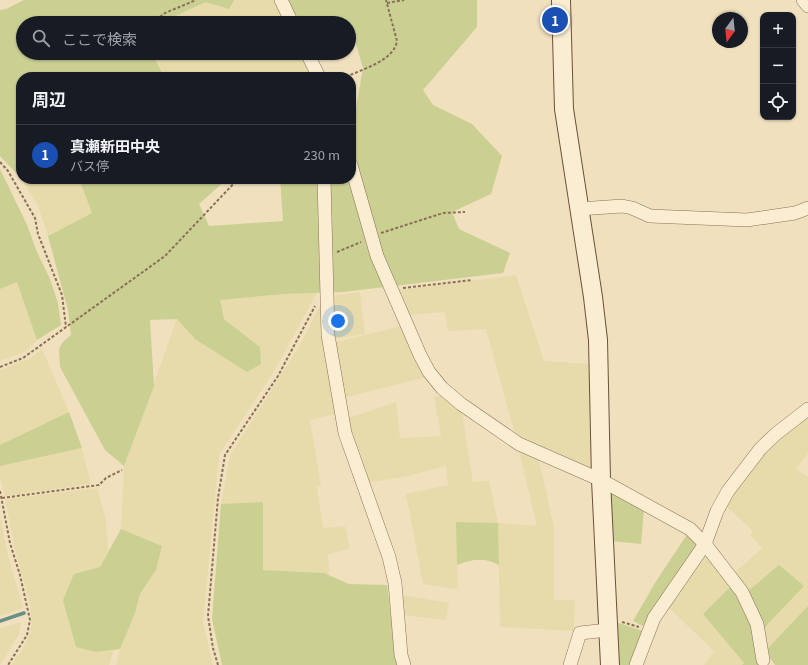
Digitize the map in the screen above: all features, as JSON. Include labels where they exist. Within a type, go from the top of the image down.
[{"type":"street","points":[[281,0],[289,16]]},
{"type":"street","points":[[561,0],[564,109],[593,297],[598,340],[601,480],[614,626],[610,665]]},
{"type":"street","points":[[803,0],[808,6]]},
{"type":"street","points":[[310,60],[316,72]]},
{"type":"street","points":[[356,183],[371,238],[391,289],[429,372],[450,395],[519,444],[601,480],[690,529],[705,544],[742,592],[757,624],[763,660]]},
{"type":"street","points":[[324,184],[328,336],[344,433],[389,557],[395,583],[401,655],[404,665]]},
{"type":"street","points":[[579,209],[622,206],[632,208],[650,216],[747,220],[795,213],[808,208]]},
{"type":"street","points":[[636,665],[648,630],[662,605],[705,544],[717,511],[728,491],[750,461],[777,433],[808,409]]},
{"type":"street","points":[[570,665],[580,633],[614,626]]},
{"type":"path","points":[[161,16],[196,0]]},
{"type":"path","points":[[356,72],[388,57],[396,45],[397,41],[386,1],[404,0]]},
{"type":"path","points":[[0,162],[8,171],[35,218],[38,234],[62,295],[66,328]]},
{"type":"path","points":[[0,367],[24,358],[166,256],[233,184]]},
{"type":"path","points":[[325,258],[393,228],[432,216],[465,212]]},
{"type":"path","points":[[391,289],[472,280]]},
{"type":"path","points":[[218,665],[213,648],[208,616],[218,498],[226,454],[278,376],[326,285]]},
{"type":"path","points":[[2,498],[99,485],[106,478],[122,470]]},
{"type":"path","points":[[0,491],[10,544],[20,575],[30,620],[27,635],[8,665]]},
{"type":"path","points":[[614,626],[648,630]]},
{"type":"shaded area","points":[[234,0],[274,0],[282,16],[175,16],[206,2],[229,8]]},
{"type":"shaded area","points":[[156,60],[304,60],[310,72],[162,72]]},
{"type":"shaded area","points":[[24,184],[81,184],[92,213],[48,236],[38,206]]},
{"type":"shaded area","points":[[516,275],[544,361],[592,364],[593,471],[516,438],[486,329],[448,331],[445,312],[408,315],[398,290]]},
{"type":"shaded area","points":[[17,281],[37,340],[25,352],[0,361],[0,289]]},
{"type":"shaded area","points":[[360,292],[365,334],[335,339],[330,296]]},
{"type":"shaded area","points":[[317,293],[273,373],[219,455],[203,622],[213,665],[116,665],[120,649],[135,613],[140,594],[156,570],[162,546],[121,529],[124,466],[177,319],[195,339],[260,347],[224,319],[220,300],[285,294]]},
{"type":"shaded area","points":[[323,300],[335,414],[310,420],[321,486],[317,486],[323,528],[345,526],[350,549],[328,554],[329,575],[324,573],[262,570],[263,502],[221,504],[230,455],[298,348]]},
{"type":"shaded area","points":[[401,326],[414,360],[427,377],[343,398],[333,343]]},
{"type":"shaded area","points":[[42,349],[69,412],[0,445],[0,370],[30,358]]},
{"type":"shaded area","points":[[434,396],[442,396],[462,412],[473,482],[489,481],[498,523],[456,522],[458,587],[454,589],[423,584],[406,494],[448,485],[446,466],[404,477],[365,483],[346,419],[396,402],[400,438],[441,436]]},
{"type":"shaded area","points":[[808,414],[808,453],[796,469],[808,477],[808,606],[768,648],[764,628],[747,592],[733,574],[762,548],[750,535],[753,531],[725,505],[775,435]]},
{"type":"shaded area","points":[[82,448],[91,484],[5,496],[0,477],[0,466]]},
{"type":"shaded area","points":[[519,451],[539,460],[554,527],[554,600],[575,600],[574,631],[500,627],[498,523],[537,526]]},
{"type":"shaded area","points":[[97,488],[106,520],[108,551],[100,567],[74,574],[96,652],[114,650],[109,665],[11,665],[24,647],[32,624],[29,600],[15,550],[5,499]]},
{"type":"shaded area","points":[[0,514],[7,551],[23,608],[0,616]]},
{"type":"shaded area","points":[[705,554],[731,586],[703,614],[744,663],[742,665],[704,665],[714,651],[667,606]]},
{"type":"shaded area","points":[[402,595],[449,603],[446,620],[402,615]]},
{"type":"shaded area","points":[[21,622],[19,634],[0,665],[0,628]]},
{"type":"green space","points":[[24,0],[234,0],[229,9],[206,2],[175,16],[16,16],[16,60],[156,60],[162,72],[16,72],[16,173],[0,156],[0,10],[6,9]]},
{"type":"green space","points":[[287,0],[477,0],[477,27],[423,90],[433,105],[472,124],[502,156],[491,194],[452,212],[459,229],[510,253],[503,273],[343,292],[285,294],[220,300],[224,319],[260,347],[261,364],[247,372],[195,339],[177,319],[150,320],[154,386],[124,466],[105,450],[60,367],[59,349],[63,342],[71,335],[68,310],[48,236],[92,213],[81,184],[221,184],[199,204],[209,226],[283,221],[280,184],[356,184],[356,108],[363,68],[356,44],[356,16],[295,16]]},
{"type":"green space","points":[[0,169],[27,225],[37,252],[50,279],[58,303],[61,325],[37,340],[17,282],[0,289]]},
{"type":"green space","points":[[69,412],[82,448],[0,466],[0,445]]},
{"type":"green space","points":[[610,491],[644,509],[641,544],[612,541]]},
{"type":"green space","points":[[263,502],[263,570],[324,573],[349,584],[387,585],[397,665],[222,665],[212,619],[221,504]]},
{"type":"green space","points":[[456,522],[498,523],[499,565],[494,562],[478,560],[468,561],[457,565]]},
{"type":"green space","points":[[121,529],[162,546],[156,570],[140,594],[135,613],[120,649],[96,652],[76,647],[63,600],[74,574],[100,567]]},
{"type":"green space","points":[[688,533],[698,544],[665,590],[643,626],[633,621],[655,583]]},
{"type":"green space","points":[[779,565],[804,586],[764,628],[747,592]]},
{"type":"green space","points":[[731,586],[749,620],[758,660],[762,665],[742,665],[744,663],[703,614]]},
{"type":"green space","points":[[808,606],[808,665],[775,665],[770,658],[768,648]]},
{"type":"green space","points":[[616,622],[643,631],[630,665],[618,665]]},
{"type":"waterway","points":[[0,621],[24,613]]},
{"type":"place","name":"真瀬新田中央","points":[[555,20]]}]
